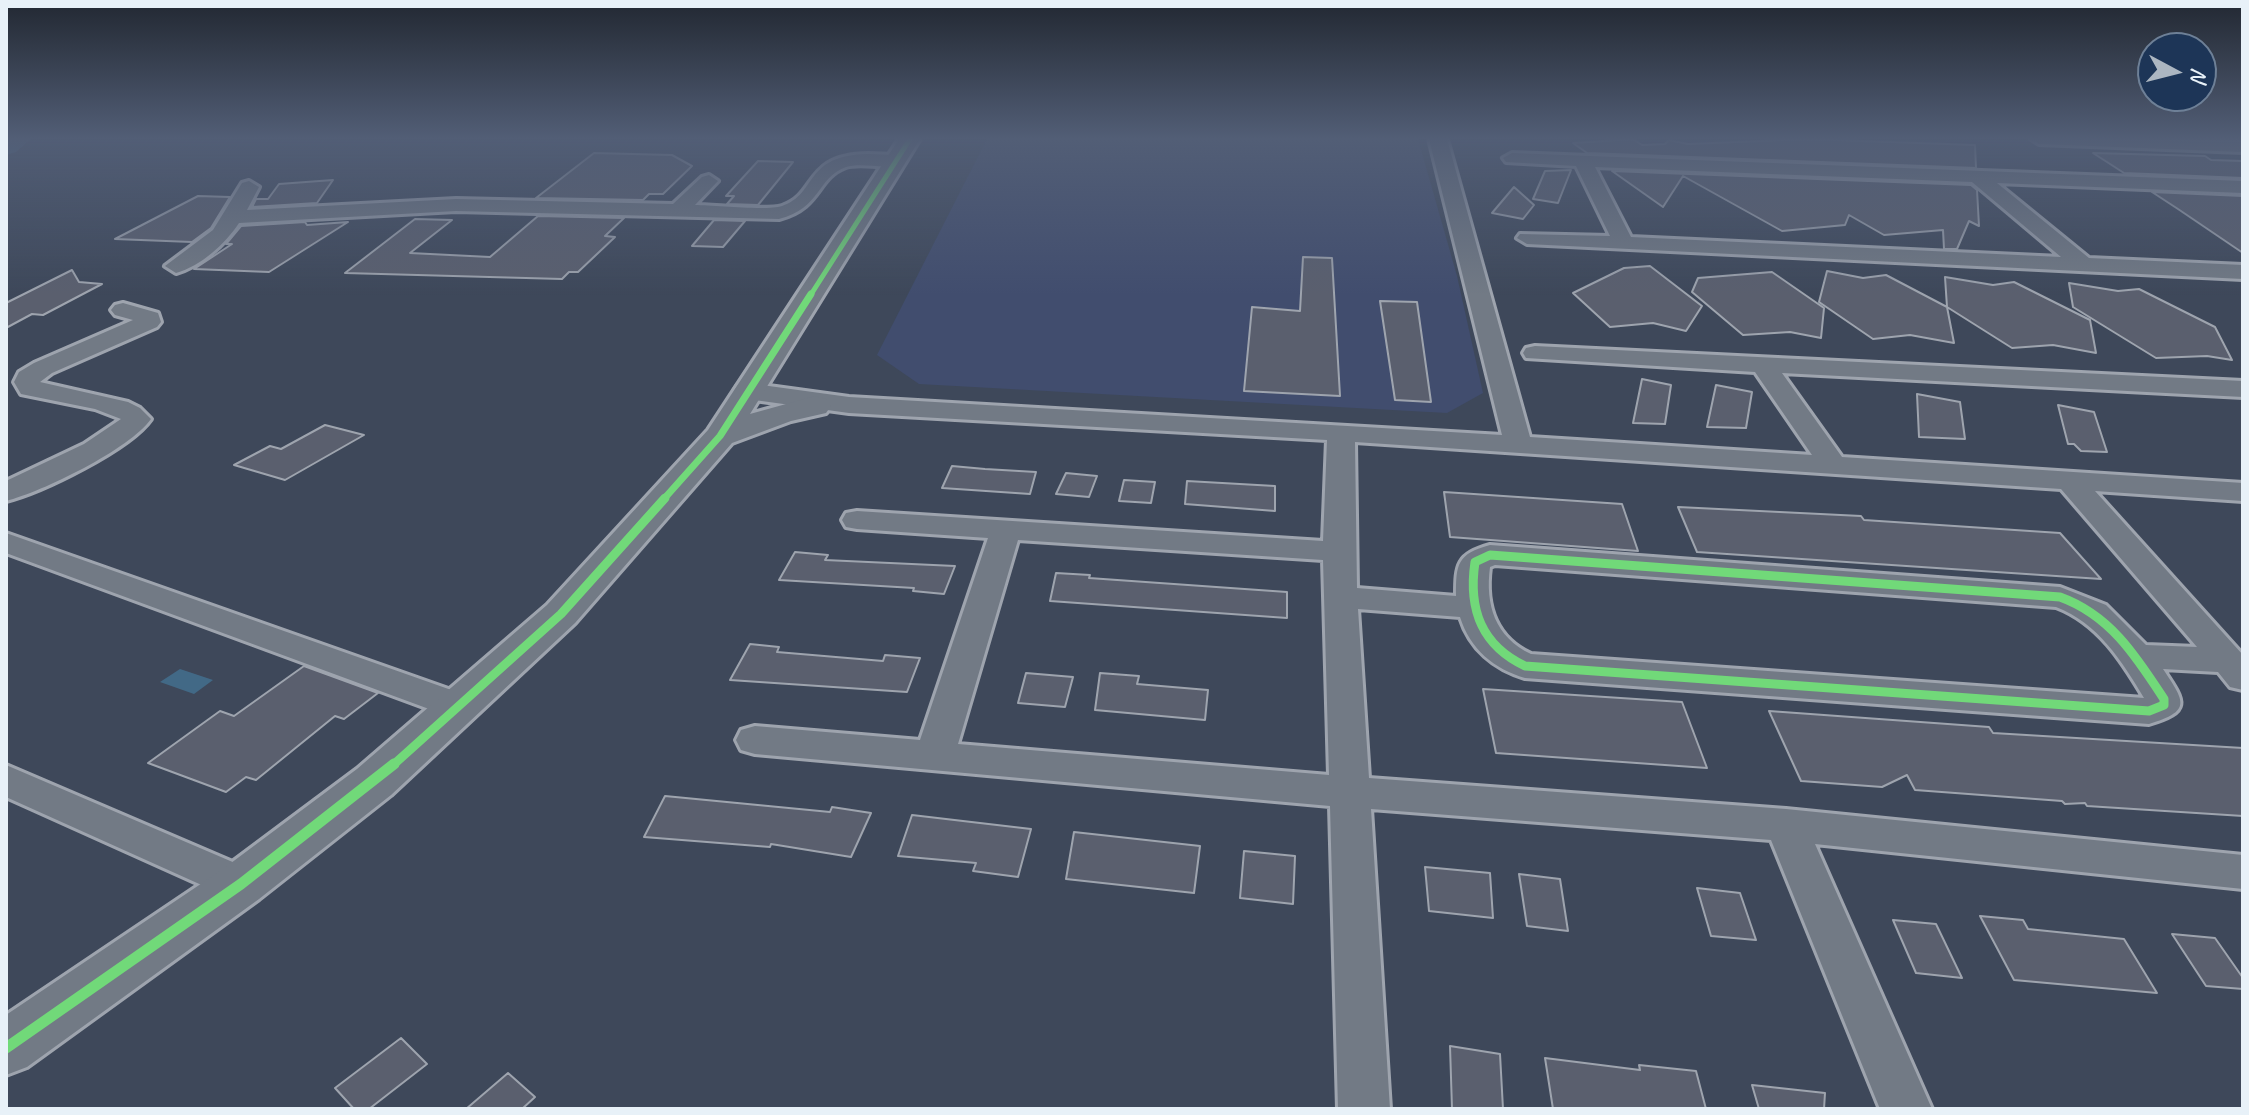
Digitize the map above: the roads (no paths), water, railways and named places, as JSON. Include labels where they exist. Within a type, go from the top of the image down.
[{"type":"street","points":[[176,266],[214,243],[234,217],[247,191]]},
{"type":"street","points":[[677,211],[698,191]]},
{"type":"street","points":[[234,217],[425,205],[790,212],[797,209],[812,191]]},
{"type":"street","points":[[6,1048],[241,884],[374,782],[561,614],[735,411],[877,191]]},
{"type":"street","points":[[1452,191],[1518,445]]},
{"type":"street","points":[[1598,191],[1624,243]]},
{"type":"street","points":[[1995,191],[2085,266]]},
{"type":"street","points":[[1527,238],[2243,272]]},
{"type":"street","points":[[6,492],[106,443],[137,419],[133,413],[117,407],[30,388],[27,382],[28,377],[43,368],[149,322],[150,318],[123,310]]},
{"type":"street","points":[[1535,353],[2243,389]]},
{"type":"street","points":[[1762,363],[1834,466]]},
{"type":"street","points":[[765,366],[815,403]]},
{"type":"street","points":[[735,411],[781,414],[815,403]]},
{"type":"street","points":[[735,411],[815,403],[1341,433],[2243,492]]},
{"type":"street","points":[[1341,433],[1339,552],[1364,1109]]},
{"type":"street","points":[[2070,481],[2236,670]]},
{"type":"street","points":[[857,520],[1339,552]]},
{"type":"street","points":[[935,755],[1006,529]]},
{"type":"street","points":[[6,542],[461,707]]},
{"type":"street","points":[[1490,555],[2060,597],[2092,609],[2137,656],[2164,699],[2164,705],[2157,710],[1525,666],[1507,659],[1490,646],[1482,632],[1476,608],[1472,584],[1475,562],[1490,555]]},
{"type":"street","points":[[1342,597],[1476,608]]},
{"type":"street","points":[[2137,656],[2236,670]]},
{"type":"street","points":[[755,740],[1348,792],[1786,825],[2243,872]]},
{"type":"street","points":[[6,780],[241,884]]},
{"type":"street","points":[[1786,825],[1906,1109]]}]
